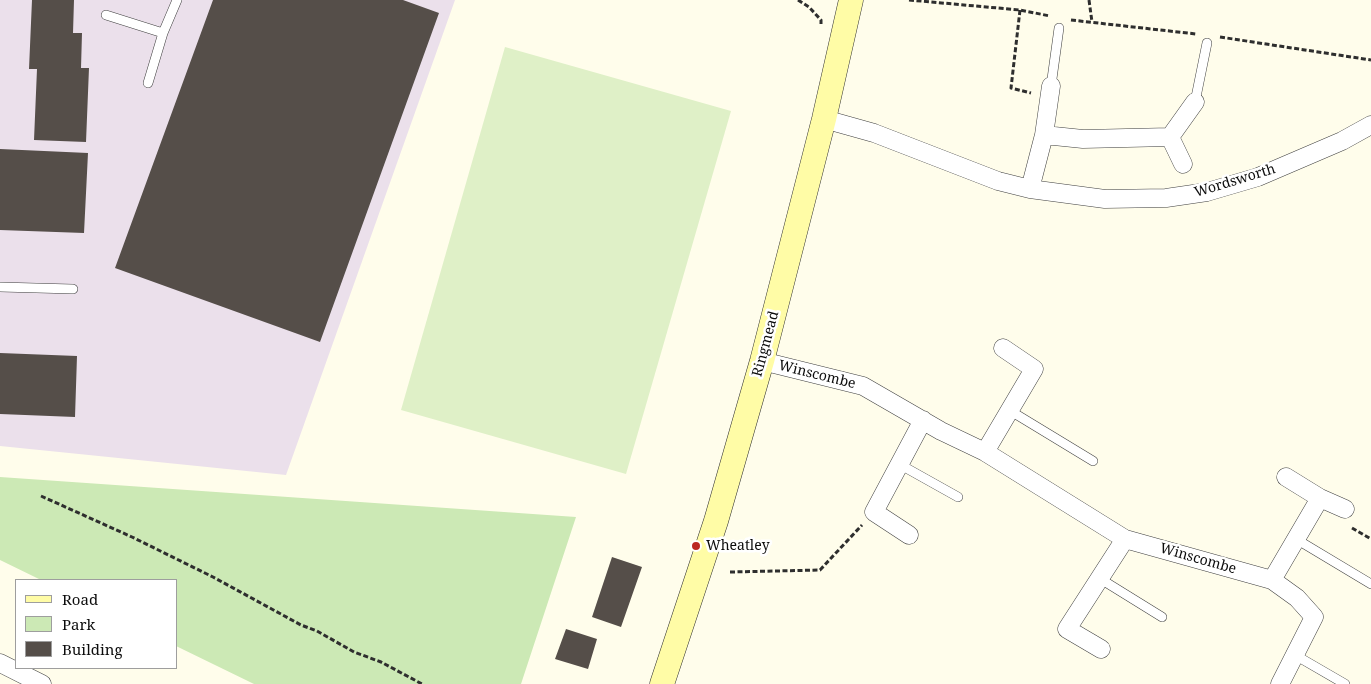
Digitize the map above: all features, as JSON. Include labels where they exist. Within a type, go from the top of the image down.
[{"type":"street","name":"Ringmead","points":[[662,684],[716,521],[762,361],[824,119],[851,0]]},
{"type":"street","points":[[1030,189],[1044,135],[1051,86]]},
{"type":"street","points":[[1170,137],[1195,102]]},
{"type":"street","name":"Wordsworth","points":[[824,119],[874,133],[998,181],[1030,189],[1105,199],[1166,198],[1207,192],[1258,177],[1342,141],[1371,125]]},
{"type":"street","points":[[1044,135],[1083,139],[1170,137]]},
{"type":"street","points":[[1170,137],[1183,164]]},
{"type":"street","points":[[985,452],[1034,369],[1003,348]]},
{"type":"street","name":"Winscombe","points":[[762,361],[863,386],[942,431],[985,452],[1125,539],[1272,580],[1297,598],[1314,617],[1280,684]]},
{"type":"street","points":[[909,535],[874,512],[923,420]]},
{"type":"street","points":[[1286,477],[1320,498],[1345,509]]},
{"type":"street","points":[[1272,580],[1320,498]]},
{"type":"street","points":[[1101,649],[1067,629],[1125,539]]},
{"type":"street","points":[[0,663],[42,684]]},
{"type":"lane","points":[[148,82],[163,33],[177,0]]},
{"type":"lane","points":[[106,15],[163,33]]},
{"type":"lane","points":[[1051,86],[1059,28]]},
{"type":"lane","points":[[1195,102],[1206,43]]},
{"type":"lane","points":[[0,287],[73,289]]},
{"type":"lane","points":[[1010,410],[1093,461]]},
{"type":"lane","points":[[899,464],[958,497]]},
{"type":"lane","points":[[1296,540],[1371,584]]},
{"type":"lane","points":[[1099,578],[1162,617]]},
{"type":"lane","points":[[1295,655],[1345,684]]},
{"type":"path","points":[[798,0],[821,20],[820,26]]},
{"type":"path","points":[[909,0],[1020,10],[1011,88],[1035,94]]},
{"type":"path","points":[[1089,0],[1092,22]]},
{"type":"path","points":[[41,496],[132,537],[213,577],[354,652],[381,662],[422,684]]},
{"type":"path","points":[[730,572],[820,570],[874,512]]},
{"type":"shaded area","points":[[0,0],[455,0],[286,475],[0,446]]},
{"type":"green space","points":[[505,47],[731,111],[626,474],[401,410]]},
{"type":"green space","points":[[0,477],[576,517],[521,684],[254,684],[178,647],[178,579],[39,579],[0,560]]},
{"type":"building","points":[[32,0],[74,0],[73,33],[82,33],[81,68],[89,68],[86,142],[34,140],[37,69],[29,69]]},
{"type":"building","points":[[213,0],[403,0],[439,13],[320,342],[115,268]]},
{"type":"building","points":[[0,149],[88,153],[84,233],[0,230]]},
{"type":"building","points":[[0,353],[77,356],[75,417],[0,414]]},
{"type":"building","points":[[612,557],[642,567],[621,627],[592,617]]},
{"type":"building","points":[[566,629],[597,639],[588,669],[555,659]]},
{"type":"place","name":"Wheatley","points":[[696,546]]}]
